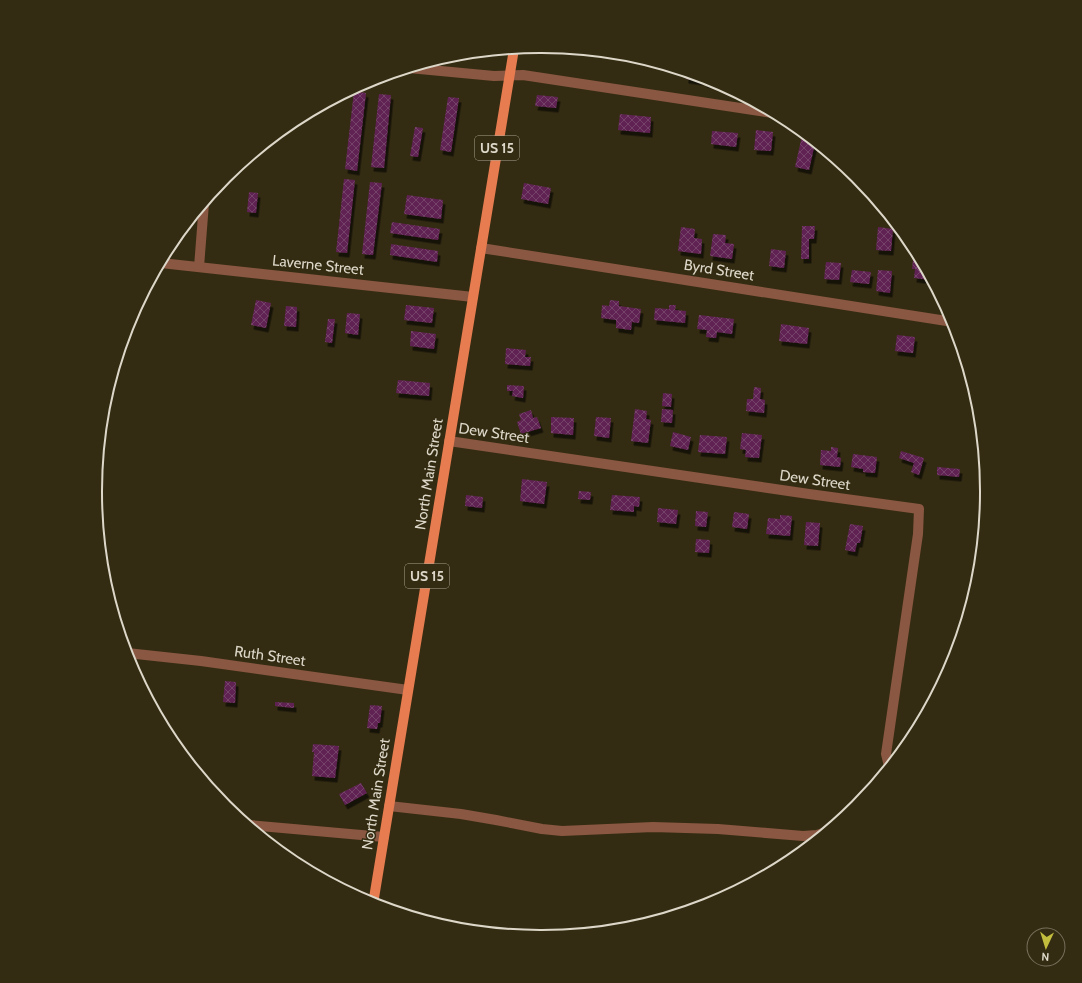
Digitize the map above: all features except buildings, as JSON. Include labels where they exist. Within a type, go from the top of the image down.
[{"type":"main road","name":"North Main Street","points":[[374,897],[513,54]]},
{"type":"street","points":[[423,69],[494,76],[523,75],[758,111]]},
{"type":"street","points":[[199,267],[203,212]]},
{"type":"street","name":"Byrd Street","points":[[481,248],[944,321]]},
{"type":"street","name":"Laverne Street","points":[[166,264],[473,297]]},
{"type":"street","name":"Dew Street","points":[[449,441],[919,509],[918,534],[886,754],[887,760]]},
{"type":"street","name":"Ruth Street","points":[[134,654],[201,661],[408,690]]},
{"type":"street","points":[[389,806],[461,814],[542,829],[562,831],[653,827],[718,829],[803,836],[812,835]]},
{"type":"street","points":[[258,826],[384,837]]}]
